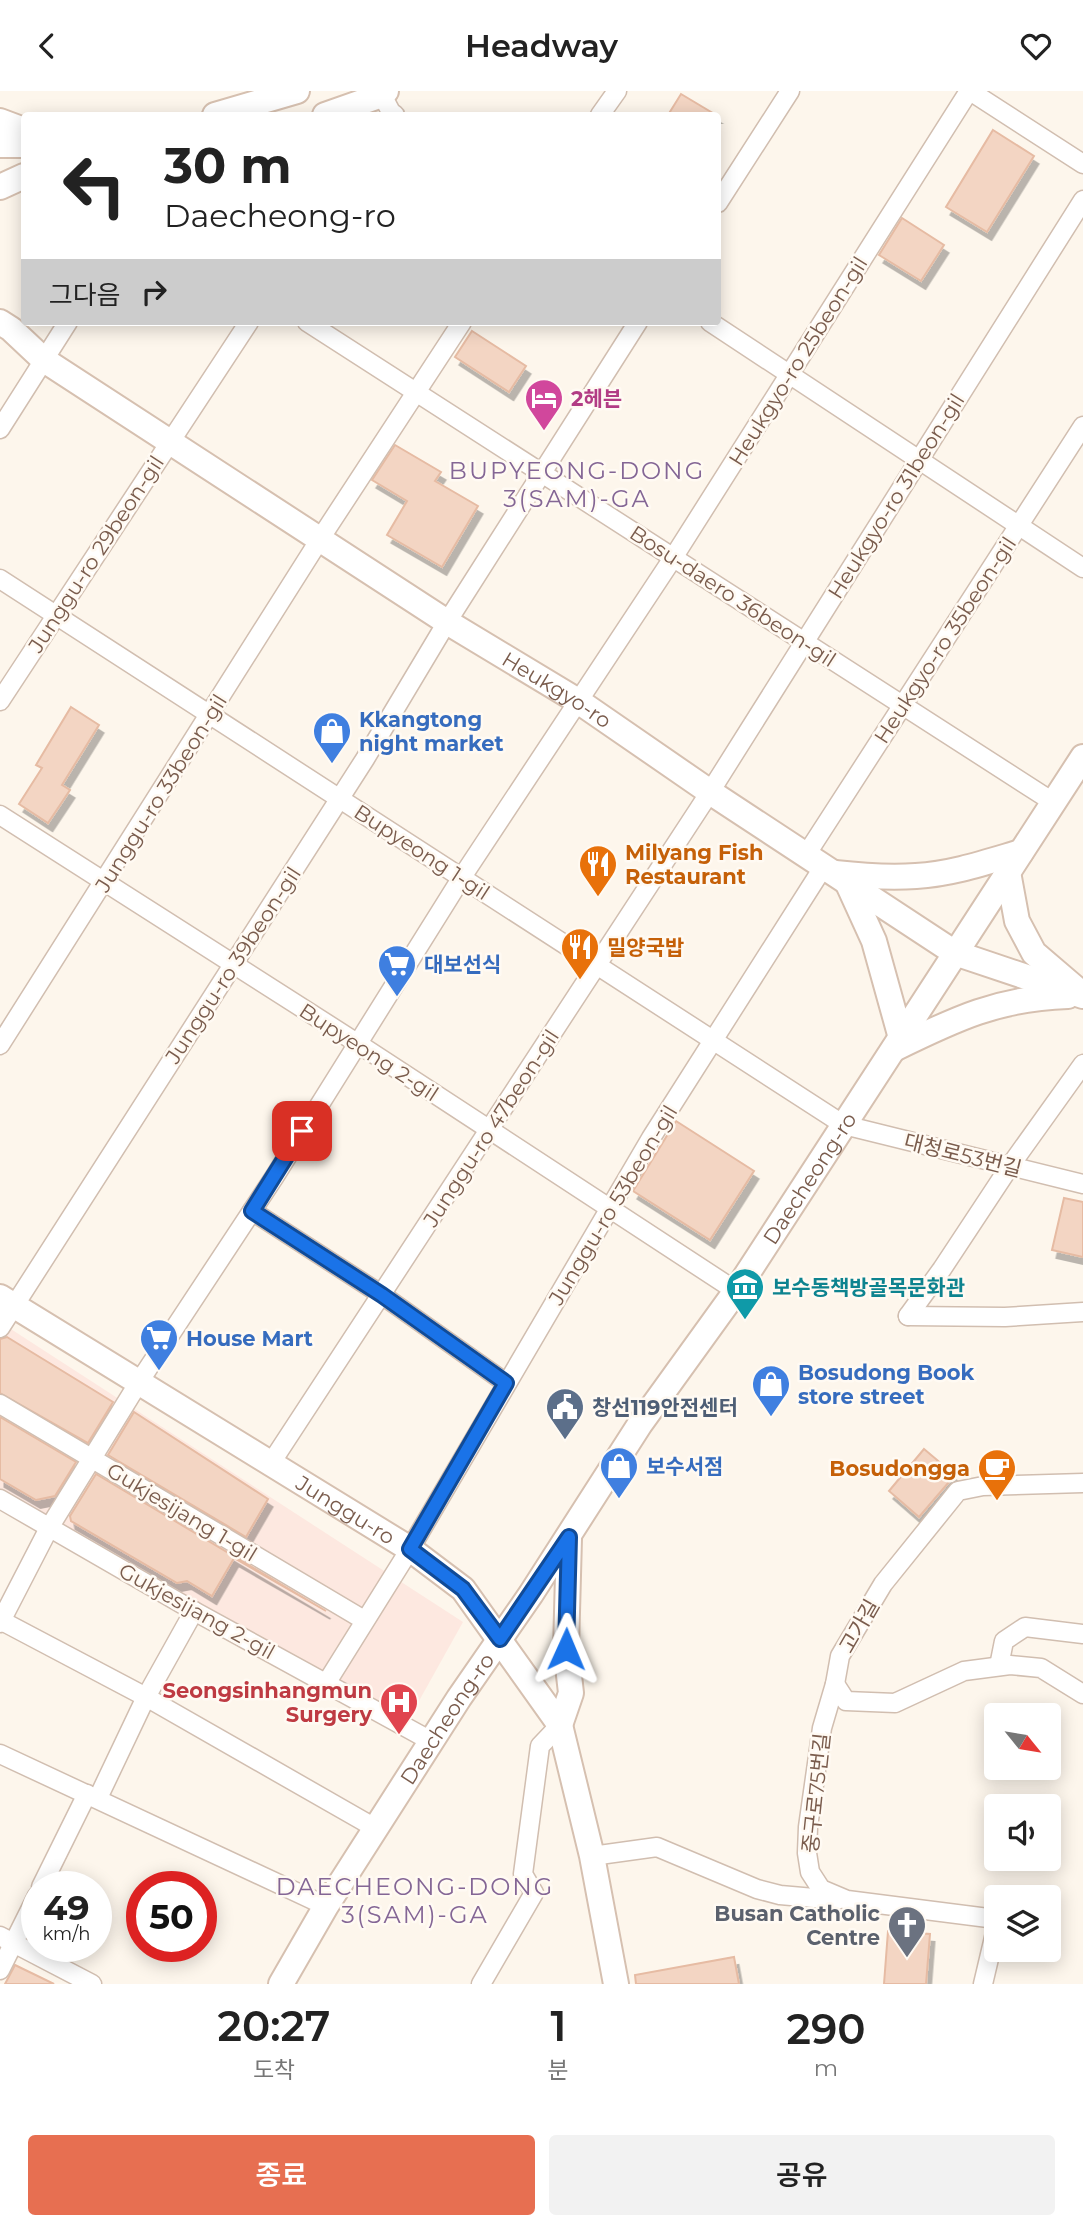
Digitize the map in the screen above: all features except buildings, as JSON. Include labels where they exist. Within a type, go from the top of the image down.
[{"type":"main road","points":[[225,112],[297,91]]},
{"type":"main road","points":[[347,112],[389,106]]},
{"type":"main road","points":[[0,121],[21,128]]},
{"type":"main road","points":[[0,145],[21,145]]},
{"type":"main road","points":[[0,175],[21,175]]},
{"type":"main road","points":[[0,187],[21,176]]},
{"type":"main road","name":"Heukgyo-ro","points":[[3,328],[44,360],[447,622],[578,701],[710,792],[955,953],[1083,996]]},
{"type":"main road","name":"Daecheong-ro","points":[[281,1984],[326,1906],[431,1741],[569,1537],[640,1424],[736,1291],[1083,757]]},
{"type":"main road","points":[[828,869],[871,876],[918,876],[1015,862],[1017,921],[1034,953],[1083,996]]},
{"type":"main road","points":[[828,869],[874,941],[896,1044],[967,1015],[1005,1003],[1043,997],[1083,996]]},
{"type":"main road","name":"Junggu-ro","points":[[7,1301],[410,1549],[463,1589],[560,1725],[592,1856],[616,1984]]},
{"type":"main road","points":[[560,1725],[571,1693],[566,1649],[569,1537]]},
{"type":"street","points":[[602,112],[617,91]]},
{"type":"street","points":[[721,198],[790,91]]},
{"type":"street","points":[[969,91],[1083,164]]},
{"type":"street","name":"Heukgyo-ro 25beon-gil","points":[[0,1621],[49,1528],[139,1382],[252,1211],[463,877],[673,558],[969,91]]},
{"type":"street","name":"Heukgyo-ro 31beon-gil","points":[[710,792],[1083,200]]},
{"type":"street","points":[[0,429],[65,326]]},
{"type":"street","name":"Junggu-ro 29beon-gil","points":[[0,701],[246,326]]},
{"type":"street","name":"Bosu-daero 36beon-gil","points":[[313,326],[1053,802]]},
{"type":"street","name":"Junggu-ro 33beon-gil","points":[[0,1045],[320,539],[459,326]]},
{"type":"street","name":"Junggu-ro 39beon-gil","points":[[0,1328],[7,1301],[340,799],[447,622],[635,326]]},
{"type":"street","points":[[716,326],[1083,568]]},
{"type":"street","name":"Heukgyo-ro 35beon-gil","points":[[828,869],[903,705],[1083,426]]},
{"type":"street","name":"Bupyeong 1-gil","points":[[0,579],[844,1125]]},
{"type":"street","name":"Junggu-ro 47beon-gil","points":[[271,1463],[710,792]]},
{"type":"street","name":"Bupyeong 2-gil","points":[[0,815],[357,1043],[736,1291]]},
{"type":"street","name":"Junggu-ro 53beon-gil","points":[[327,1682],[410,1549],[610,1207],[714,1040],[828,869]]},
{"type":"street","points":[[1083,1064],[908,1316],[1005,1317],[1083,1312]]},
{"type":"street","name":"대청로53번길","points":[[844,1125],[1083,1184]]},
{"type":"street","points":[[252,1211],[382,1295],[506,1383]]},
{"type":"street","name":"Gukjesijang 1-gil","points":[[0,1404],[364,1620]]},
{"type":"street","name":"고가길","points":[[835,1684],[840,1656],[883,1584],[958,1491],[983,1486],[1083,1483]]},
{"type":"street","name":"Gukjesijang 2-gil","points":[[0,1499],[194,1611],[431,1741]]},
{"type":"street","points":[[50,1871],[194,1611]]},
{"type":"street","points":[[0,1621],[146,1697],[377,1829]]},
{"type":"street","points":[[999,1666],[1004,1641],[1025,1627],[1083,1634]]},
{"type":"street","points":[[835,1684],[846,1701],[895,1703],[964,1671],[1010,1665],[1041,1668],[1083,1694]]},
{"type":"street","name":"중구로75번길","points":[[835,1684],[822,1728],[808,1828],[807,1853],[810,1872],[821,1889],[847,1900],[984,1917]]},
{"type":"street","points":[[481,1984],[534,1893],[523,1874],[540,1746],[560,1725]]},
{"type":"street","points":[[0,1753],[326,1906]]},
{"type":"street","points":[[592,1856],[657,1847],[769,1892],[847,1900]]},
{"type":"street","points":[[0,1970],[7,1939],[21,1919]]},
{"type":"street","points":[[7,1939],[92,1984]]},
{"type":"street","points":[[983,1984],[988,1962]]},
{"type":"shaded area","points":[[0,1322],[463,1622],[410,1717],[194,1611],[0,1499]]},
{"type":"place","name":"2헤븐","points":[[544,432]]},
{"type":"place","name":"Kkangtong night market","points":[[332,765]]},
{"type":"place","name":"Milyang Fish Restaurant","points":[[598,898]]},
{"type":"place","name":"밀양국밥","points":[[580,981]]},
{"type":"place","name":"대보선식","points":[[397,998]]},
{"type":"place","name":"보수동책방골목문화관","points":[[745,1321]]},
{"type":"place","name":"House Mart","points":[[159,1372]]},
{"type":"place","name":"Bosudong Book store street","points":[[771,1418]]},
{"type":"place","name":"창선119안전센터","points":[[565,1441]]},
{"type":"place","name":"보수서점","points":[[619,1500]]},
{"type":"place","name":"Bosudongga","points":[[997,1502]]},
{"type":"place","name":"Seongsinhangmun Surgery","points":[[399,1736]]},
{"type":"place","name":"Busan Catholic Centre","points":[[907,1959]]},
{"type":"district","name":"BUPYEONG-DONG 3(SAM)-GA","points":[[577,484]]},
{"type":"district","name":"DAECHEONG-DONG 3(SAM)-GA","points":[[415,1900]]},
{"type":"route","points":[[302,1131],[252,1211],[382,1295],[506,1383],[410,1549],[463,1589],[500,1639],[569,1537],[566,1649]]}]
